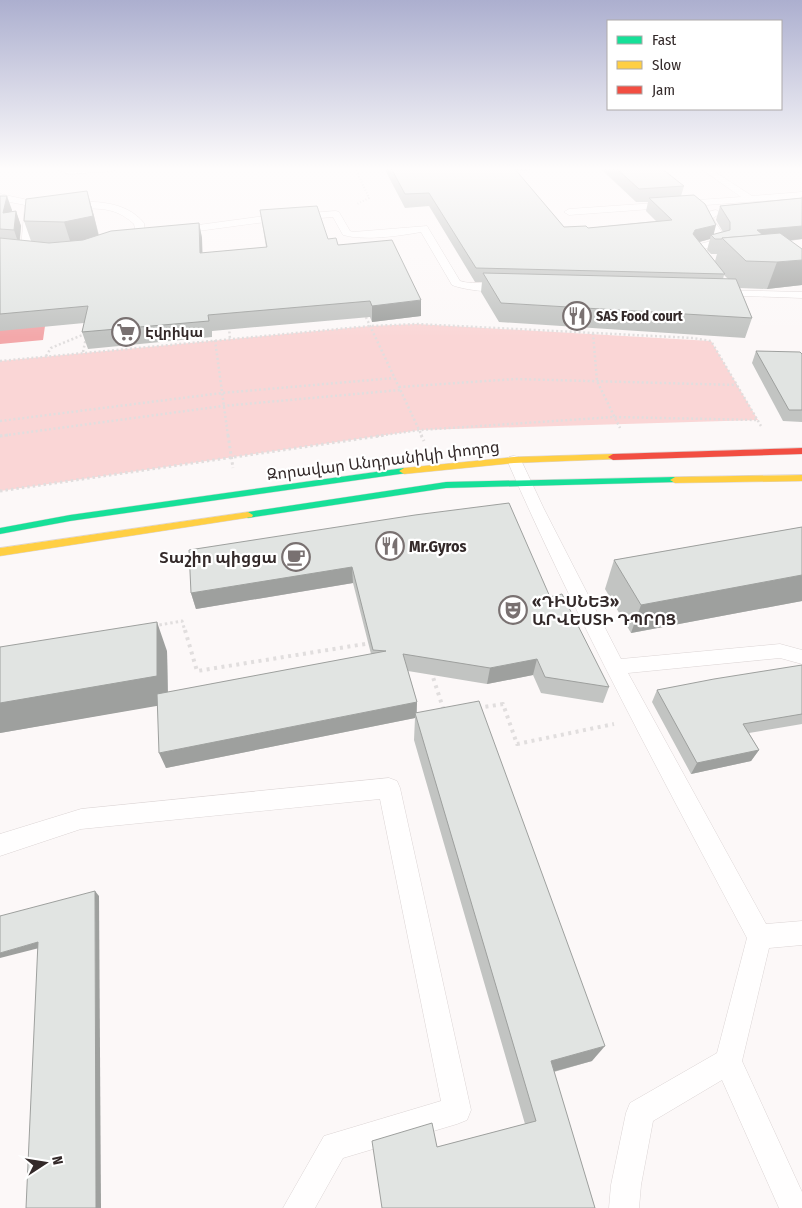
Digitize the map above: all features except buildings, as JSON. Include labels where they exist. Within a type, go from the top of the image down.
[{"type":"main road","name":"Զորավար Անդրանիկի փողոց","points":[[0,531],[70,518],[437,466],[514,460],[802,452]]},
{"type":"main road","name":"Զորավար Անդրանիկի փողոց","points":[[0,552],[446,485],[802,478]]},
{"type":"lane","points":[[0,248],[30,251],[33,224]]},
{"type":"lane","points":[[139,224],[140,237]]},
{"type":"lane","points":[[168,232],[225,224]]},
{"type":"lane","points":[[342,224],[346,232],[353,234],[395,233],[424,228],[456,283],[466,287],[519,287]]},
{"type":"lane","points":[[711,224],[720,237],[720,242],[696,248],[707,259],[722,258]]},
{"type":"lane","points":[[395,233],[398,246]]},
{"type":"lane","points":[[707,259],[705,261],[706,264],[712,270]]},
{"type":"lane","points":[[723,282],[734,294]]},
{"type":"lane","points":[[706,293],[802,295]]},
{"type":"lane","points":[[514,460],[641,718],[760,937],[728,1062],[794,1208]]},
{"type":"lane","points":[[616,667],[780,652],[802,657]]},
{"type":"lane","points":[[0,845],[81,819],[389,788],[457,1110],[334,1146],[298,1208]]},
{"type":"lane","points":[[760,937],[802,933]]},
{"type":"lane","points":[[624,1208],[626,1185],[640,1113],[728,1062]]},
{"type":"path","points":[[364,312],[424,440]]},
{"type":"path","points":[[228,321],[230,339]]},
{"type":"path","points":[[0,361],[370,326],[417,324],[693,338],[711,341],[764,431]]},
{"type":"path","points":[[83,352],[89,325]]},
{"type":"path","points":[[46,356],[51,348],[88,333]]},
{"type":"path","points":[[594,333],[597,381],[620,428]]},
{"type":"path","points":[[215,340],[233,468]]},
{"type":"path","points":[[0,421],[222,393],[394,378]]},
{"type":"path","points":[[0,436],[223,406],[400,388],[515,379],[737,386]]},
{"type":"path","points":[[0,491],[420,430],[614,417],[758,420]]},
{"type":"path","points":[[153,626],[182,621],[197,671],[380,642]]},
{"type":"path","points":[[430,670],[445,713]]},
{"type":"path","points":[[474,709],[503,704],[517,744],[641,718]]},
{"type":"shaded area","points":[[417,324],[711,341],[758,420],[420,430],[0,491],[0,361],[370,326]]},
{"type":"shaded area","points":[[45,326],[43,340],[0,344],[0,330]]},
{"type":"traffic: fast","points":[[0,531],[70,518],[404,471]]},
{"type":"traffic: fast","points":[[248,515],[446,485],[675,480]]},
{"type":"traffic: slow","points":[[404,471],[514,460],[613,457]]},
{"type":"traffic: slow","points":[[675,480],[802,478]]},
{"type":"traffic: slow","points":[[0,552],[248,515]]},
{"type":"traffic: jam","points":[[613,457],[802,451]]},
{"type":"place","name":"SAS Food court","points":[[577,316]]},
{"type":"place","name":"Էվրիկա","points":[[126,332]]},
{"type":"place","name":"Mr.Gyros","points":[[390,546]]},
{"type":"place","name":"Տաշիր պիցցա","points":[[296,557]]},
{"type":"place","name":"«ԴԻՍՆԵՅ» ԱՐՎԵՍՏԻ ԴՊՐՈՑ","points":[[513,610]]}]
